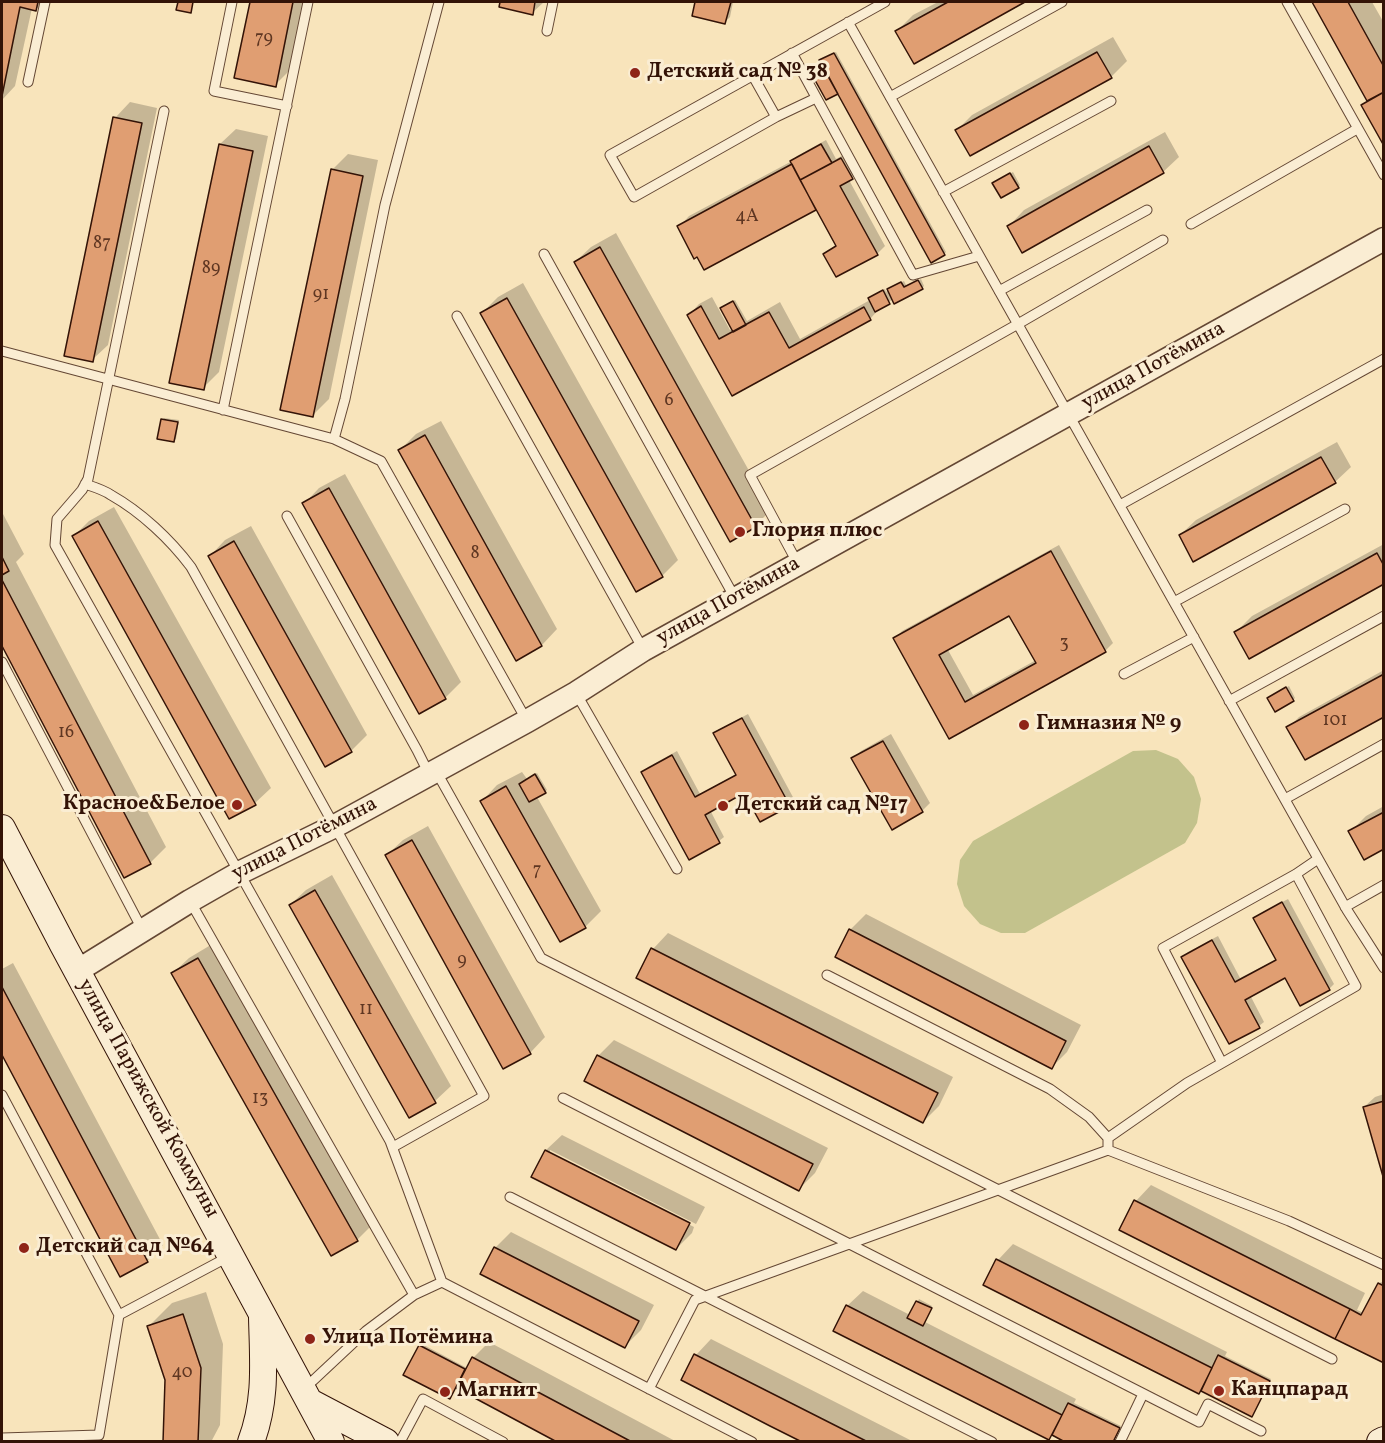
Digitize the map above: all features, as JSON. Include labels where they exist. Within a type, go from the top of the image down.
[{"type":"main road","name":"улица Парижской Коммуны","points":[[2,828],[331,1442]]},
{"type":"main road","points":[[251,1442],[258,1423],[263,1393],[261,1311]]},
{"type":"main road","points":[[307,1396],[386,1442]]},
{"type":"street","name":"улица Потёмина","points":[[77,971],[239,873],[335,826],[527,721],[643,650],[1383,239]]},
{"type":"lane","points":[[28,82],[45,2]]},
{"type":"lane","points":[[232,2],[214,91],[287,106]]},
{"type":"lane","points":[[223,410],[308,2]]},
{"type":"lane","points":[[334,440],[345,399],[385,205],[439,2]]},
{"type":"lane","points":[[547,31],[553,2]]},
{"type":"lane","points":[[816,98],[776,117],[634,197],[610,155],[885,2]]},
{"type":"lane","points":[[890,97],[1062,2]]},
{"type":"lane","points":[[1287,2],[1383,175]]},
{"type":"lane","points":[[848,22],[1345,907],[1383,969]]},
{"type":"lane","points":[[792,53],[913,275],[980,256]]},
{"type":"lane","points":[[753,75],[776,117]]},
{"type":"lane","points":[[943,192],[1111,101]]},
{"type":"lane","points":[[164,111],[88,479],[78,496],[57,519],[56,545],[393,1147],[442,1282],[752,1442]]},
{"type":"lane","points":[[1191,224],[1357,129]]},
{"type":"lane","points":[[999,291],[1147,210]]},
{"type":"lane","points":[[798,564],[750,475],[1163,240]]},
{"type":"lane","points":[[544,254],[736,598]]},
{"type":"lane","points":[[457,316],[643,650]]},
{"type":"lane","points":[[2,351],[334,440],[381,461],[527,721]]},
{"type":"lane","points":[[1120,506],[1383,359]]},
{"type":"lane","points":[[85,484],[110,494],[143,518],[177,548],[191,567],[484,1096],[393,1147]]},
{"type":"lane","points":[[1174,603],[1345,508]]},
{"type":"lane","points":[[287,516],[417,750],[541,958],[1332,1359]]},
{"type":"lane","points":[[1229,701],[1383,616]]},
{"type":"lane","points":[[1124,674],[1194,637]]},
{"type":"lane","points":[[2,662],[143,931]]},
{"type":"lane","points":[[576,693],[677,869]]},
{"type":"lane","points":[[1285,799],[1383,744]]},
{"type":"lane","points":[[1222,1063],[1163,948],[1296,874],[1318,859]]},
{"type":"lane","points":[[1108,1138],[1187,1083],[1356,986],[1296,874]]},
{"type":"lane","points":[[1345,907],[1383,885]]},
{"type":"lane","points":[[190,901],[414,1295]]},
{"type":"lane","points":[[827,975],[1050,1089],[1089,1116],[1108,1138],[1108,1150]]},
{"type":"lane","points":[[2,1095],[119,1315],[98,1438],[2,1438]]},
{"type":"lane","points":[[563,1098],[1199,1422],[1208,1404],[1262,1431]]},
{"type":"lane","points":[[649,1389],[695,1300],[1108,1150],[1288,1221],[1383,1265]]},
{"type":"lane","points":[[510,1197],[992,1442]]},
{"type":"lane","points":[[119,1315],[232,1255]]},
{"type":"lane","points":[[307,1396],[366,1331],[414,1295],[442,1282]]},
{"type":"lane","points":[[1119,1442],[1143,1394]]},
{"type":"lane","points":[[400,1442],[423,1399],[503,1442]]},
{"type":"shaded area","points":[[1156,750],[1178,759],[1194,777],[1201,799],[1197,823],[1185,843],[1025,933],[1001,933],[980,924],[964,906],[957,884],[960,860],[973,841],[1133,751]]},
{"type":"building","points":[[2,2],[38,2],[36,11],[20,7],[2,96]]},
{"type":"building","points":[[178,2],[193,2],[191,13],[176,10]]},
{"type":"building","points":[[250,2],[293,2],[276,87],[234,78]]},
{"type":"building","points":[[500,2],[535,2],[533,15],[499,7]]},
{"type":"building","points":[[695,2],[731,2],[725,24],[692,16]]},
{"type":"building","points":[[948,2],[1025,2],[914,64],[895,31]]},
{"type":"building","points":[[1312,2],[1348,2],[1384,67],[1384,92],[1367,101]]},
{"type":"building","points":[[1097,52],[1112,78],[970,156],[955,130]]},
{"type":"building","points":[[834,53],[945,255],[931,263],[819,60]]},
{"type":"building","points":[[823,66],[838,94],[826,100],[811,73]]},
{"type":"building","points":[[1384,92],[1384,146],[1361,105]]},
{"type":"building","points":[[113,117],[142,123],[93,362],[64,356]]},
{"type":"building","points":[[219,144],[253,151],[204,390],[169,383]]},
{"type":"building","points":[[821,144],[832,163],[800,180],[790,161]]},
{"type":"building","points":[[1149,146],[1164,173],[1022,253],[1007,226]]},
{"type":"building","points":[[841,158],[853,179],[840,186],[878,255],[836,277],[823,254],[836,246],[800,180]]},
{"type":"building","points":[[792,164],[816,210],[704,270],[697,257],[694,259],[677,226]]},
{"type":"building","points":[[331,169],[363,176],[313,417],[280,410]]},
{"type":"building","points":[[1010,173],[1019,188],[1001,198],[992,183]]},
{"type":"building","points":[[600,247],[756,527],[730,542],[574,262]]},
{"type":"building","points":[[918,280],[923,289],[894,304],[887,289],[901,282],[904,287]]},
{"type":"building","points":[[883,290],[890,304],[875,312],[868,298]]},
{"type":"building","points":[[507,298],[663,577],[636,592],[480,313]]},
{"type":"building","points":[[733,301],[746,325],[733,332],[720,308]]},
{"type":"building","points":[[701,306],[719,339],[769,312],[789,348],[864,307],[871,320],[732,396],[687,315]]},
{"type":"building","points":[[161,419],[178,422],[174,442],[157,439]]},
{"type":"building","points":[[425,435],[542,646],[516,661],[398,450]]},
{"type":"building","points":[[1321,457],[1336,483],[1193,562],[1179,535]]},
{"type":"building","points":[[329,488],[446,699],[419,714],[302,503]]},
{"type":"building","points":[[98,521],[256,805],[229,819],[72,536]]},
{"type":"building","points":[[234,541],[352,752],[325,767],[208,556]]},
{"type":"building","points":[[1051,551],[1106,652],[949,739],[893,638]],"holes":[[[1009,616],[1036,663],[965,702],[939,655]]]},
{"type":"building","points":[[1377,553],[1384,566],[1384,584],[1249,659],[1234,632]]},
{"type":"building","points":[[2,557],[9,571],[2,575]]},
{"type":"building","points":[[2,580],[151,864],[124,878],[2,646]]},
{"type":"building","points":[[1384,674],[1384,717],[1305,760],[1286,727]]},
{"type":"building","points":[[1286,687],[1294,701],[1275,712],[1267,698]]},
{"type":"building","points":[[742,718],[790,806],[760,822],[744,793],[705,815],[720,843],[689,860],[641,772],[672,755],[695,797],[736,775],[713,733]]},
{"type":"building","points":[[883,741],[923,812],[892,830],[851,758]]},
{"type":"building","points":[[535,774],[546,793],[529,802],[519,784]]},
{"type":"building","points":[[506,786],[586,928],[560,942],[480,801]]},
{"type":"building","points":[[1384,812],[1384,849],[1364,860],[1348,831]]},
{"type":"building","points":[[412,840],[531,1054],[503,1069],[385,855]]},
{"type":"building","points":[[315,890],[436,1103],[409,1118],[289,905]]},
{"type":"building","points":[[1282,902],[1330,990],[1300,1006],[1285,978],[1245,1000],[1260,1028],[1229,1044],[1181,957],[1212,940],[1235,982],[1276,960],[1253,918]]},
{"type":"building","points":[[849,929],[1066,1041],[1052,1069],[835,957]]},
{"type":"building","points":[[651,948],[938,1093],[923,1123],[636,978]]},
{"type":"building","points":[[198,958],[358,1241],[331,1256],[171,973]]},
{"type":"building","points":[[2,987],[148,1262],[120,1277],[2,1055]]},
{"type":"building","points":[[597,1055],[813,1164],[799,1191],[584,1081]]},
{"type":"building","points":[[1384,1101],[1384,1180],[1363,1107]]},
{"type":"building","points":[[545,1150],[690,1223],[676,1250],[531,1177]]},
{"type":"building","points":[[1134,1200],[1350,1309],[1335,1339],[1119,1230]]},
{"type":"building","points":[[494,1247],[639,1321],[625,1348],[480,1274]]},
{"type":"building","points":[[996,1259],[1212,1368],[1199,1394],[983,1285]]},
{"type":"building","points":[[1378,1283],[1384,1286],[1384,1363],[1335,1339],[1350,1309],[1361,1315]]},
{"type":"building","points":[[916,1301],[932,1308],[923,1326],[907,1318]]},
{"type":"building","points":[[846,1305],[1062,1415],[1049,1440],[833,1331]]},
{"type":"building","points":[[183,1314],[201,1368],[198,1442],[163,1442],[165,1380],[147,1326]]},
{"type":"building","points":[[419,1345],[465,1369],[450,1399],[403,1375]]},
{"type":"building","points":[[694,1354],[868,1442],[802,1442],[770,1426],[681,1380]]},
{"type":"building","points":[[1218,1355],[1270,1381],[1252,1417],[1201,1391]]},
{"type":"building","points":[[472,1357],[632,1442],[557,1442],[456,1388]]},
{"type":"building","points":[[1068,1403],[1120,1428],[1113,1442],[1065,1442],[1052,1435]]},
{"type":"place","name":"Детский сад № 38","points":[[635,73]]},
{"type":"place","name":"Глория плюс","points":[[740,532]]},
{"type":"place","name":"Гимназия № 9","points":[[1024,725]]},
{"type":"place","name":"Красное&Белое","points":[[237,805]]},
{"type":"place","name":"Детский сад №17","points":[[723,806]]},
{"type":"place","name":"Детский сад №64","points":[[24,1248]]},
{"type":"place","name":"Улица Потёмина","points":[[310,1339]]},
{"type":"place","name":"Канцпарад","points":[[1219,1391]]},
{"type":"place","name":"Магнит","points":[[445,1392]]}]
